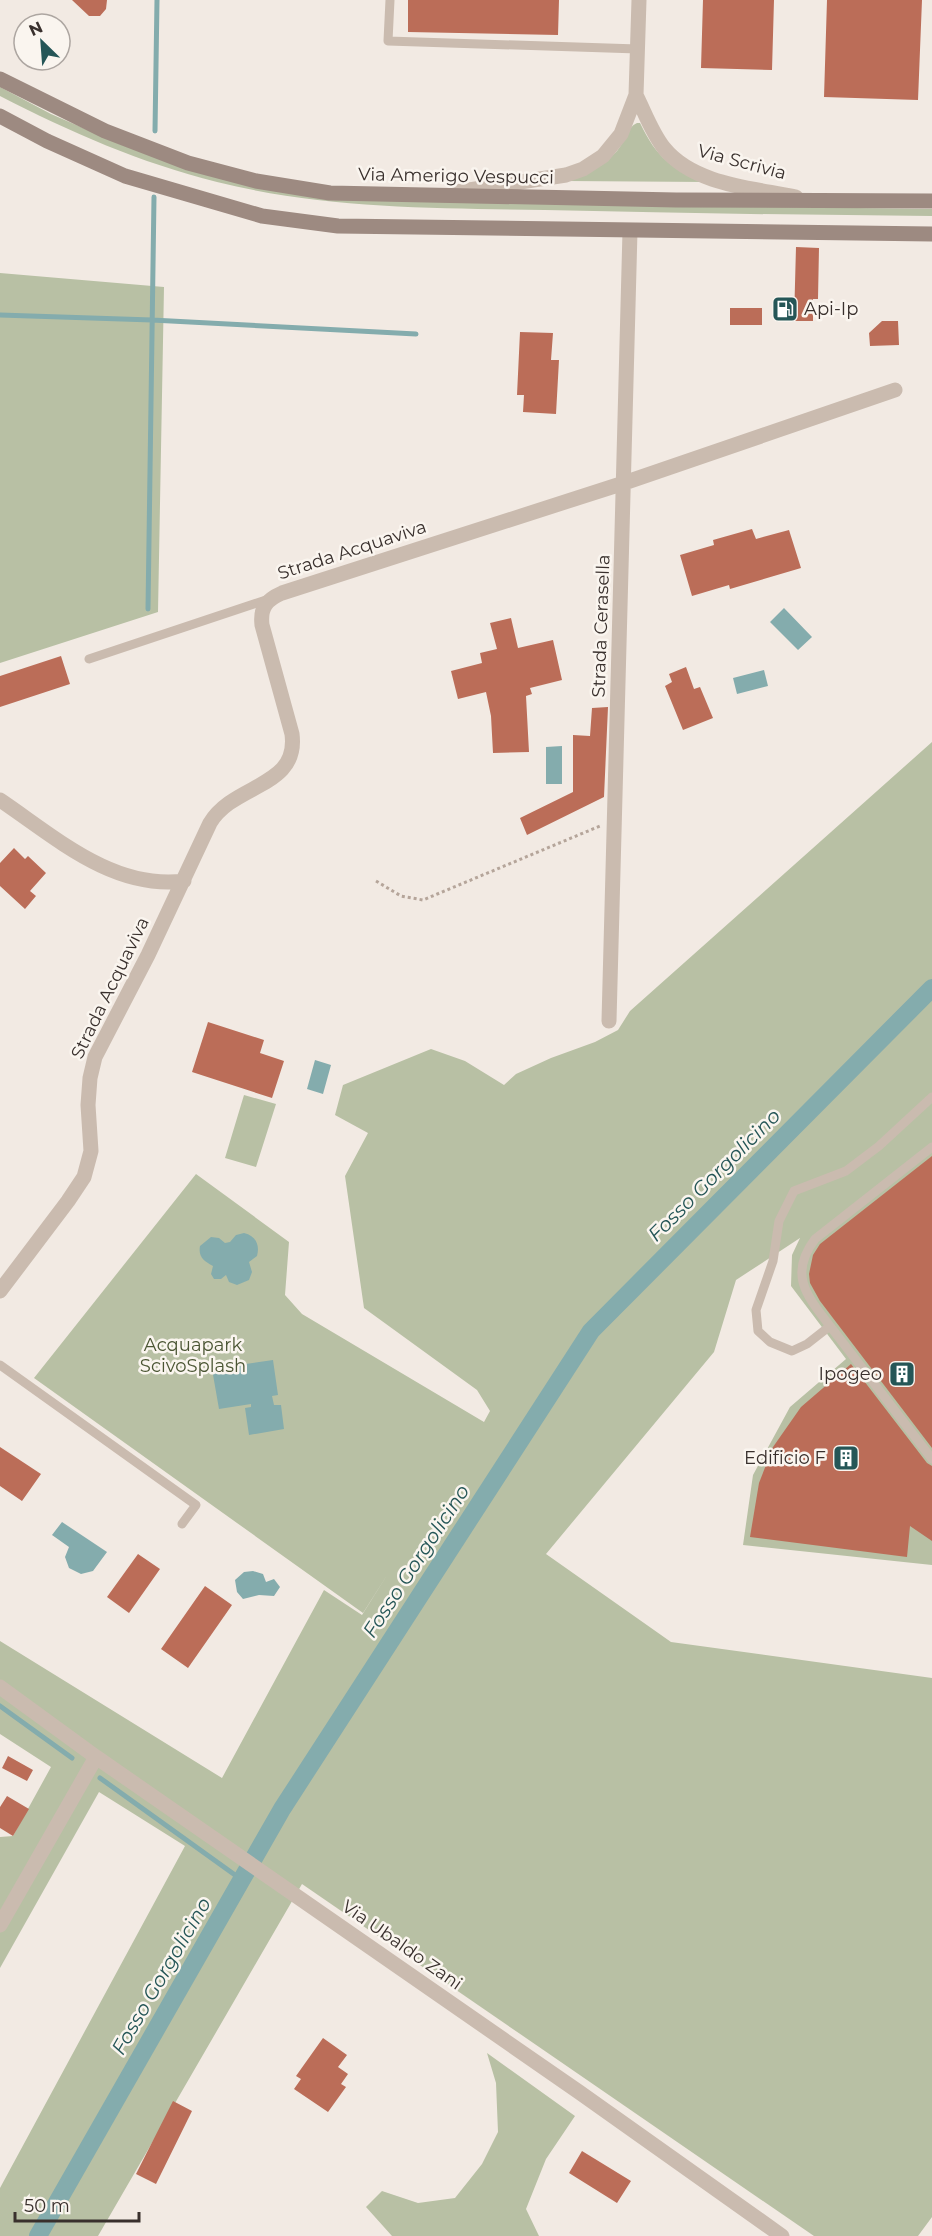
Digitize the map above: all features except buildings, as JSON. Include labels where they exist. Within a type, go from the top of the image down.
[{"type":"street","points":[[437,196],[492,185],[566,175],[583,169],[603,156],[621,134],[636,95],[639,0]]},
{"type":"street","name":"Via Amerigo Vespucci","points":[[0,79],[105,131],[199,166],[256,181],[330,193],[676,200],[932,201]]},
{"type":"street","name":"Via Scrivia","points":[[636,95],[664,148],[680,164],[700,175],[805,199]]},
{"type":"street","points":[[0,117],[125,176],[262,216],[338,226],[932,234]]},
{"type":"street","name":"Strada Cerasella","points":[[609,1021],[630,231]]},
{"type":"street","name":"Strada Acquaviva","points":[[0,1291],[84,1177],[91,1151],[88,1105],[90,1078],[95,1057],[148,955],[203,837],[220,810],[239,795],[273,778],[291,758],[292,734],[262,625],[262,609],[271,598],[624,483],[895,390]]},
{"type":"street","points":[[0,800],[94,863],[136,878],[165,883],[184,881]]},
{"type":"street","name":"Via Ubaldo Zani","points":[[0,1687],[96,1757],[579,2091],[782,2236]]},
{"type":"street","points":[[0,1925],[96,1757]]},
{"type":"lane","points":[[390,0],[388,41],[638,49]]},
{"type":"lane","points":[[89,658],[271,598]]},
{"type":"lane","points":[[830,1326],[807,1344],[792,1351],[770,1342],[758,1330],[756,1310],[773,1261],[779,1221],[794,1191],[846,1171],[879,1146],[932,1097]]},
{"type":"lane","points":[[932,1147],[815,1239],[806,1252],[802,1277],[804,1290],[812,1303],[932,1459]]},
{"type":"lane","points":[[0,1365],[196,1506],[182,1524]]},
{"type":"path","points":[[376,881],[401,896],[423,900],[615,819]]},
{"type":"green space","points":[[0,87],[51,114],[122,145],[294,191],[782,207],[932,209],[932,216],[421,207],[298,197],[217,182],[133,156],[79,134],[0,96]]},
{"type":"green space","points":[[637,123],[640,123],[659,154],[666,161],[707,182],[566,181],[611,157]]},
{"type":"green space","points":[[0,273],[164,287],[158,612],[0,663]]},
{"type":"green space","name":"Acquapark ScivoSplash","points":[[932,742],[932,1565],[743,1545],[753,1475],[790,1407],[846,1359],[791,1286],[792,1255],[800,1238],[736,1280],[714,1352],[546,1554],[671,1642],[932,1678],[932,2217],[918,2236],[814,2236],[302,1884],[98,2236],[0,2236],[0,2188],[185,1846],[99,1792],[0,1968],[0,1837],[13,1836],[51,1767],[0,1734],[0,1641],[222,1778],[324,1590],[362,1615],[389,1572],[363,1613],[34,1378],[196,1174],[289,1242],[285,1295],[302,1314],[484,1422],[490,1411],[477,1390],[364,1308],[345,1176],[368,1133],[335,1115],[343,1085],[431,1049],[465,1061],[504,1085],[516,1074],[595,1042],[618,1030],[630,1011]]},
{"type":"green space","points":[[244,1095],[276,1104],[256,1167],[225,1158]]},
{"type":"green space","points":[[487,2053],[575,2116],[546,2159],[526,2209],[539,2236],[392,2236],[366,2207],[382,2191],[418,2203],[455,2198],[482,2164],[498,2132],[496,2083]]},
{"type":"water","points":[[784,608],[812,637],[798,650],[770,622]]},
{"type":"water","points":[[764,670],[768,686],[737,694],[733,678]]},
{"type":"water","points":[[562,746],[562,784],[546,784],[546,747]]},
{"type":"water","points":[[315,1060],[331,1065],[323,1094],[307,1089]]},
{"type":"water","points":[[244,1233],[254,1239],[258,1248],[257,1256],[249,1262],[252,1272],[249,1280],[237,1285],[229,1282],[226,1275],[221,1279],[214,1279],[211,1274],[213,1266],[202,1258],[200,1246],[211,1237],[219,1238],[225,1243],[230,1242],[236,1235]]},
{"type":"water","points":[[273,1360],[278,1395],[272,1396],[274,1405],[281,1405],[284,1429],[249,1435],[245,1408],[251,1407],[251,1404],[219,1409],[212,1369]]},
{"type":"water","points":[[62,1522],[107,1552],[93,1571],[81,1574],[69,1568],[65,1557],[69,1547],[52,1535]]},
{"type":"water","points":[[253,1571],[263,1574],[266,1582],[274,1579],[280,1587],[274,1596],[259,1595],[243,1599],[237,1592],[235,1580],[244,1572]]},
{"type":"waterway","points":[[155,131],[157,0]]},
{"type":"waterway","points":[[148,609],[154,197]]},
{"type":"waterway","points":[[0,315],[152,320],[416,334]]},
{"type":"waterway","name":"Fosso Gorgolicino","points":[[38,2236],[282,1809],[591,1331],[932,988]]},
{"type":"waterway","points":[[0,1706],[72,1758]]},
{"type":"waterway","points":[[100,1778],[242,1880]]},
{"type":"place","name":"Api-Ip","points":[[785,309]]},
{"type":"place","name":"Ipogeo","points":[[902,1374]]},
{"type":"place","name":"Edificio F","points":[[846,1458]]}]
